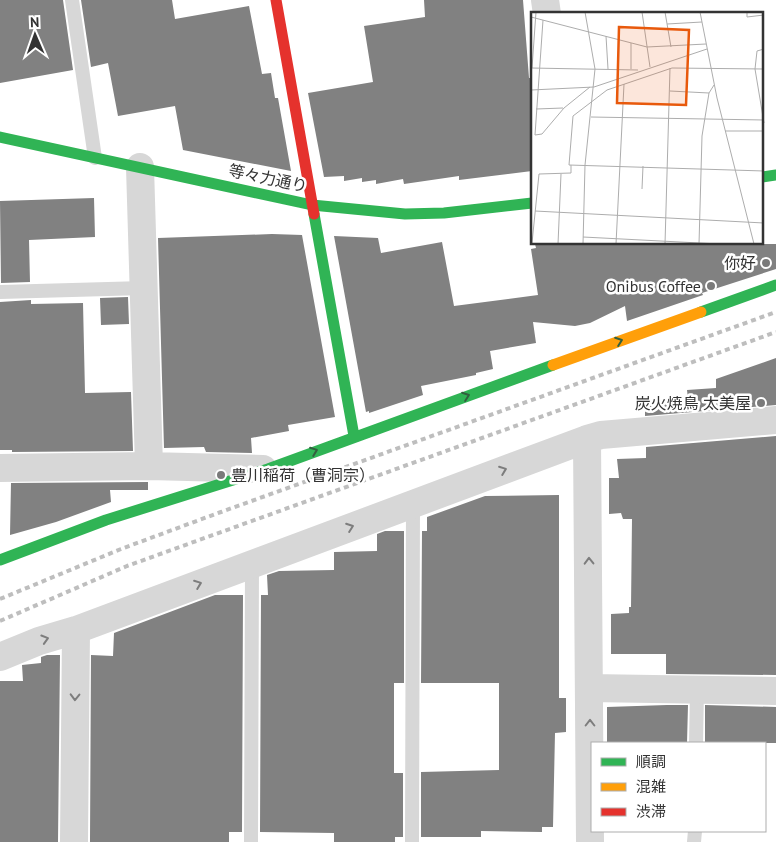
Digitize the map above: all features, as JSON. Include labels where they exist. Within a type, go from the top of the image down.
[{"type":"street","points":[[276,0],[354,436]]},
{"type":"street","name":"等々力通り","points":[[0,137],[312,205],[405,214],[444,214],[531,203]]},
{"type":"street","points":[[140,167],[150,466]]},
{"type":"street","points":[[0,560],[106,520],[268,469],[354,436],[776,285]]},
{"type":"street","points":[[0,657],[587,439],[601,435],[776,420]]},
{"type":"street","points":[[587,439],[590,842]]},
{"type":"street","points":[[0,468],[150,466],[268,469]]},
{"type":"street","points":[[74,842],[76,630]]},
{"type":"street","points":[[590,688],[776,691]]},
{"type":"lane","points":[[72,0],[94,158]]},
{"type":"lane","points":[[0,292],[144,288]]},
{"type":"lane","points":[[412,842],[413,504]]},
{"type":"lane","points":[[251,842],[252,564]]},
{"type":"lane","points":[[696,742],[697,690]]},
{"type":"building","points":[[0,0],[63,0],[73,70],[0,83]]},
{"type":"building","points":[[81,0],[172,0],[175,19],[249,6],[262,74],[271,73],[275,98],[278,98],[291,171],[183,150],[175,106],[118,116],[108,63],[91,67]]},
{"type":"building","points":[[424,0],[523,0],[529,78],[531,78],[531,171],[459,180],[459,176],[404,184],[403,179],[376,184],[376,180],[362,182],[362,178],[344,181],[344,176],[324,177],[308,93],[373,82],[364,26],[425,17]]},
{"type":"building","points":[[94,198],[95,237],[29,240],[30,282],[1,283],[0,201]]},
{"type":"building","points":[[272,234],[302,235],[335,417],[288,425],[289,431],[251,438],[252,453],[206,452],[204,447],[164,448],[158,238]]},
{"type":"building","points":[[334,236],[378,238],[381,253],[442,242],[454,306],[538,295],[531,249],[536,248],[535,245],[776,244],[776,269],[702,293],[703,295],[627,321],[625,306],[590,323],[575,326],[533,322],[536,343],[490,351],[493,369],[476,373],[476,375],[421,386],[423,395],[369,413],[369,411],[366,412]]},
{"type":"building","points":[[128,297],[129,324],[101,325],[100,298]]},
{"type":"building","points":[[31,300],[31,304],[83,303],[85,393],[131,392],[133,451],[12,452],[12,450],[0,450],[0,302]]},
{"type":"building","points":[[776,358],[776,405],[645,416],[645,405],[654,405],[654,401],[688,399],[687,390],[716,388],[716,379]]},
{"type":"building","points":[[776,436],[776,675],[666,674],[666,654],[611,654],[611,614],[629,613],[629,607],[631,607],[632,519],[623,519],[621,513],[609,514],[609,478],[619,478],[617,459],[646,458],[646,447]]},
{"type":"building","points":[[148,482],[148,490],[110,490],[111,502],[56,522],[10,535],[11,483]]},
{"type":"building","points":[[559,495],[559,698],[566,698],[566,732],[555,733],[553,827],[542,827],[542,832],[481,831],[481,837],[421,837],[421,772],[499,770],[499,683],[421,683],[422,531],[427,531],[427,517],[485,496]]},
{"type":"building","points":[[385,531],[404,531],[404,683],[394,683],[394,773],[403,773],[403,837],[395,837],[395,842],[334,842],[334,833],[260,832],[261,595],[268,595],[267,575],[279,571],[334,570],[334,552],[377,551],[377,534]]},
{"type":"building","points":[[215,595],[243,595],[242,832],[229,832],[229,842],[90,842],[91,655],[113,656],[114,633]]},
{"type":"building","points":[[60,655],[58,842],[0,842],[0,681],[23,681],[22,665],[41,663],[41,657]]},
{"type":"building","points":[[688,705],[687,742],[607,742],[607,707]]},
{"type":"building","points":[[705,705],[776,707],[776,743],[705,742]]},
{"type":"railway","points":[[0,599],[121,549],[221,512],[776,312]]},
{"type":"railway","points":[[0,621],[127,566],[776,332]]},
{"type":"traffic: fast","points":[[0,137],[312,205],[405,214],[444,213],[531,203]]},
{"type":"traffic: fast","points":[[764,177],[776,175]]},
{"type":"traffic: fast","points":[[314,214],[354,436]]},
{"type":"traffic: fast","points":[[701,312],[776,285]]},
{"type":"traffic: fast","points":[[0,560],[106,520],[268,469],[553,365]]},
{"type":"traffic: slow","points":[[553,365],[701,312]]},
{"type":"traffic: jam","points":[[276,0],[314,214]]},
{"type":"place","name":"你好","points":[[766,263]]},
{"type":"place","name":"Onibus Coffee","points":[[711,286]]},
{"type":"place","name":"炭火焼鳥 太美屋","points":[[761,403]]},
{"type":"place","name":"豊川稲荷（曹洞宗）","points":[[221,475]]}]
